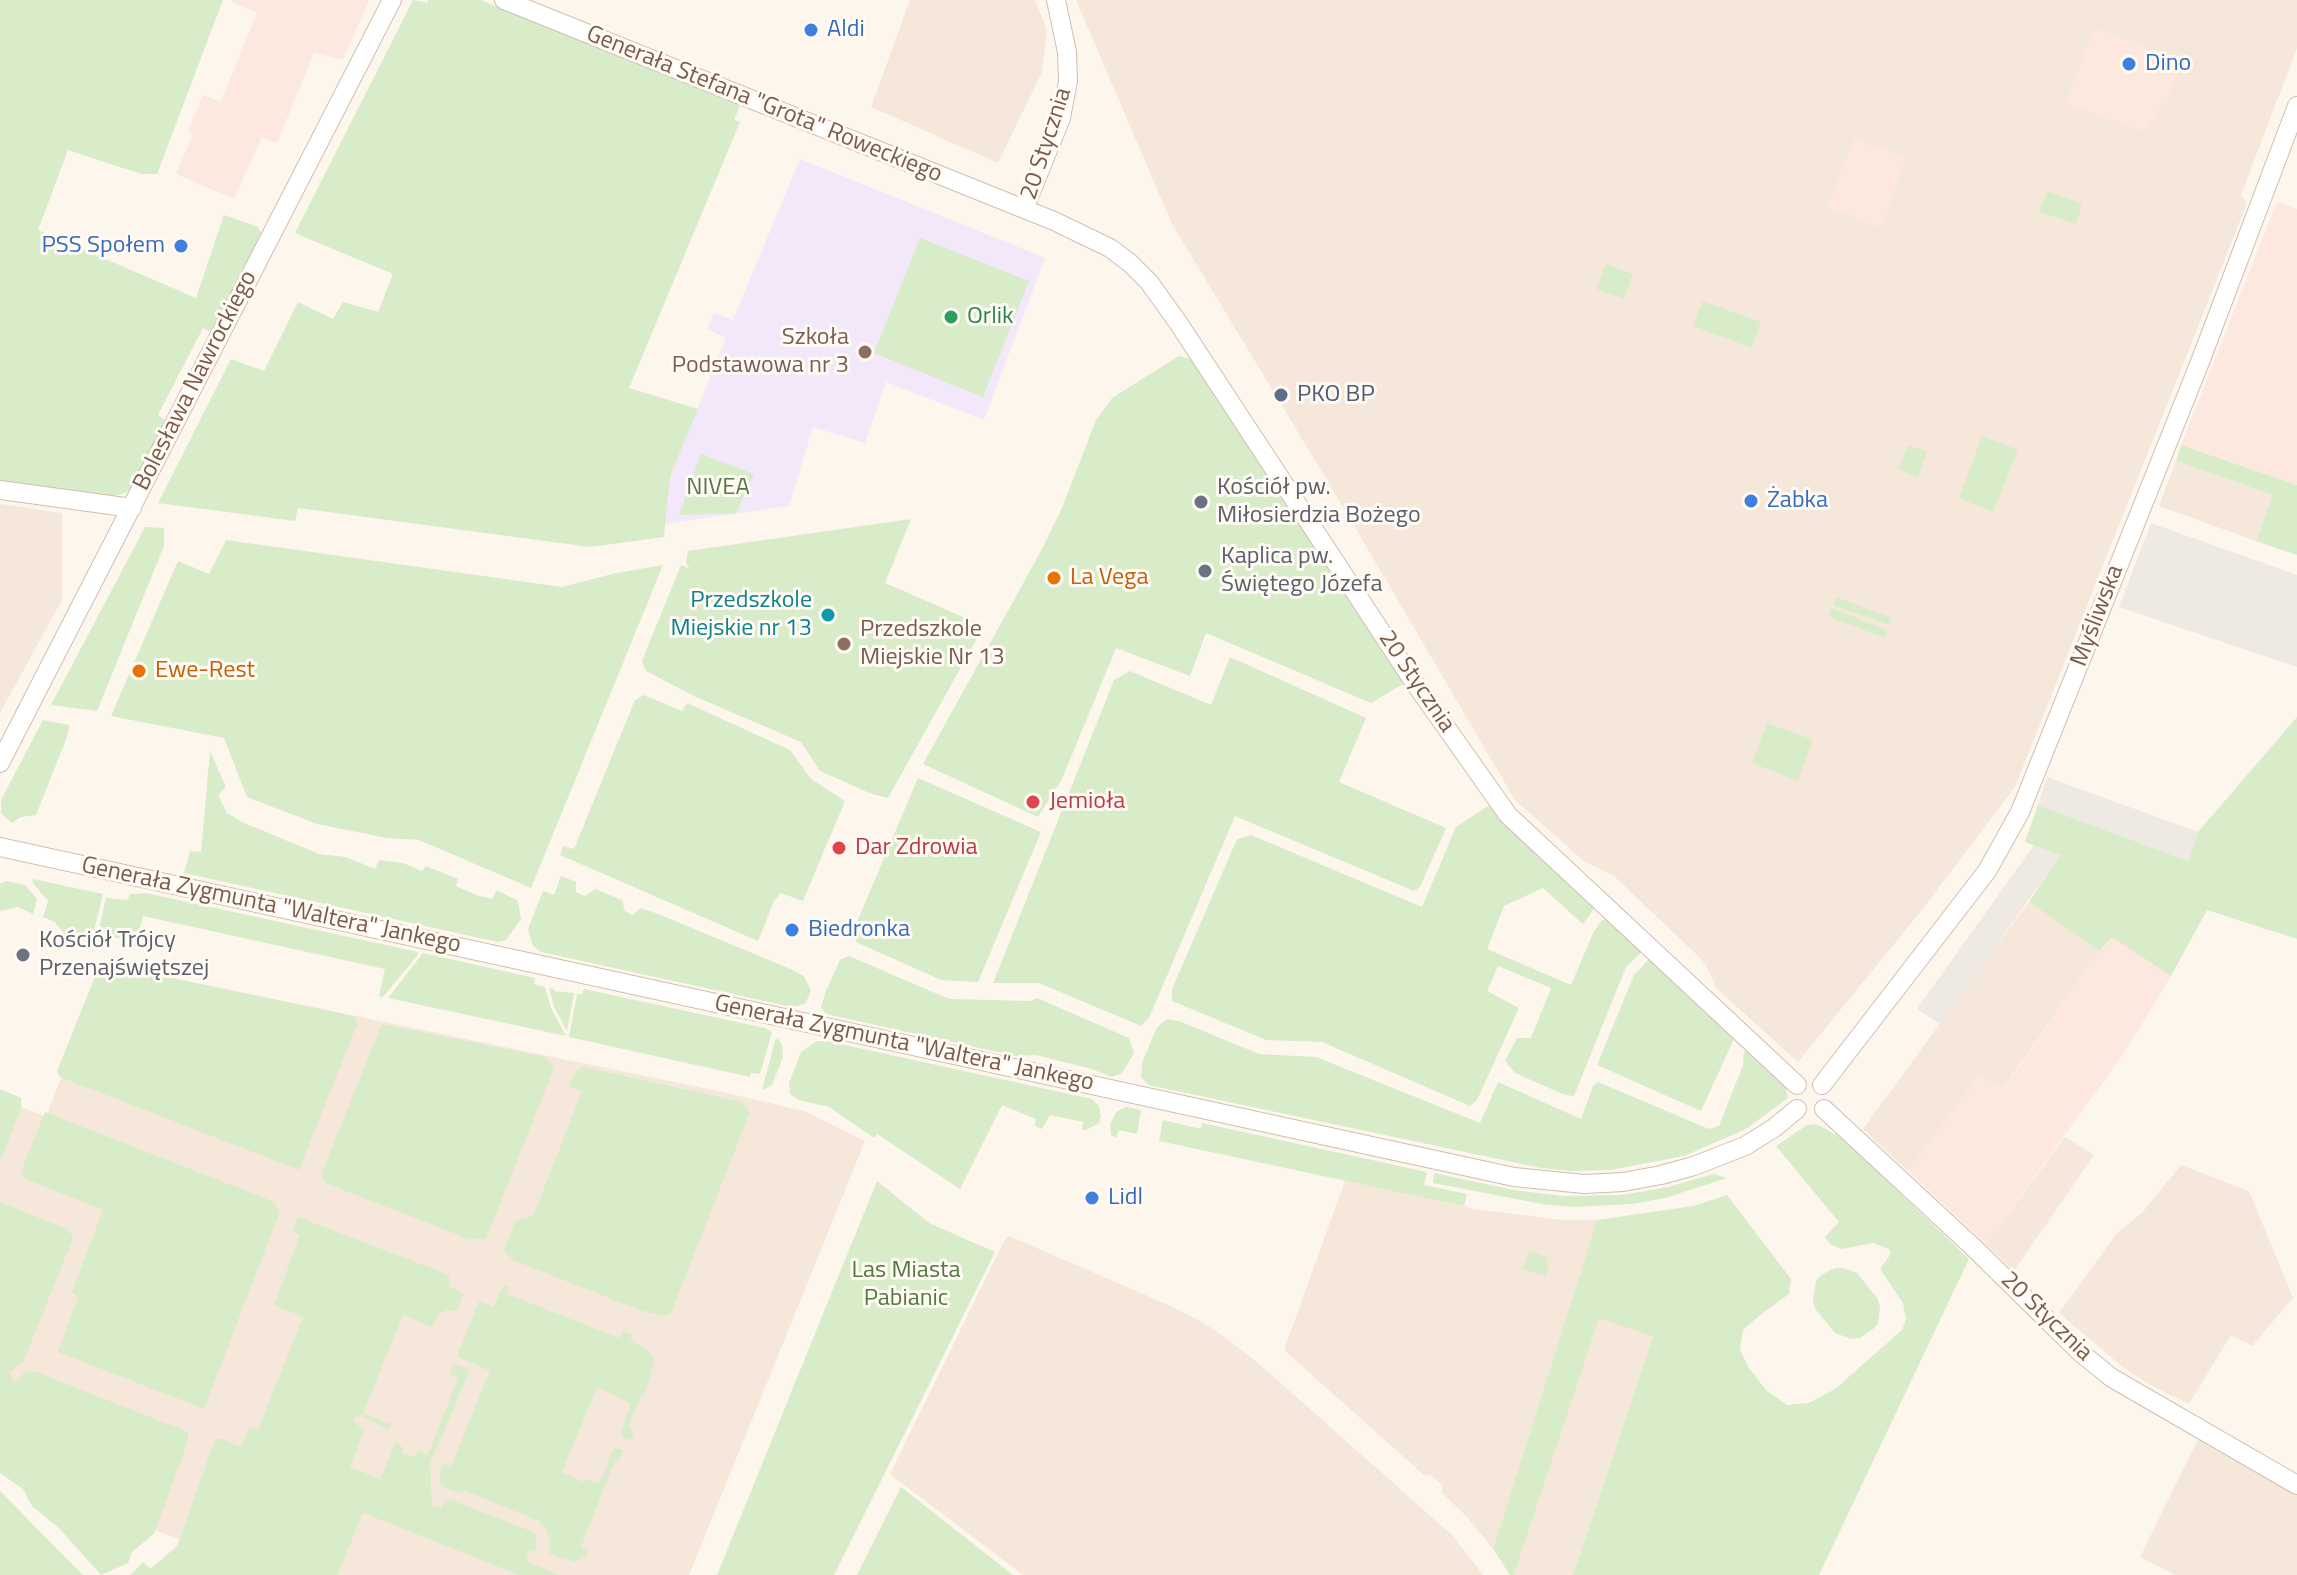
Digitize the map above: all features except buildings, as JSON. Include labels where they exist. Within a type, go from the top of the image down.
[{"type":"street","name":"Bolesława Nawrockiego","points":[[0,763],[392,0]]},
{"type":"street","name":"Generała Stefana \"Grota\" Roweckiego","points":[[504,0],[1024,209]]},
{"type":"street","name":"20 Stycznia","points":[[1056,0],[1067,52],[1068,81],[1061,118],[1024,209],[1110,248],[1149,282],[1289,488],[1414,682],[1508,815],[1797,1085]]},
{"type":"street","name":"Myśliwska","points":[[1822,1085],[1987,871],[2020,812],[2200,362],[2297,106]]},
{"type":"street","points":[[0,490],[132,508]]},
{"type":"street","name":"Generała Zygmunta \"Waltera\" Jankego","points":[[0,847],[1514,1177],[1584,1184],[1623,1182],[1661,1175],[1745,1146],[1797,1109]]},
{"type":"street","points":[[1810,1080],[1822,1085],[1828,1096],[1824,1109],[1809,1115],[1797,1109],[1792,1099],[1797,1085],[1810,1080]]},
{"type":"street","name":"20 Stycznia","points":[[1824,1109],[1973,1247],[2081,1353],[2112,1378],[2297,1485]]},
{"type":"shaded area","points":[[233,0],[369,0],[343,60],[314,53],[277,143],[262,137],[234,199],[176,174],[193,134],[188,131],[203,95],[221,102],[257,13]]},
{"type":"shaded area","points":[[910,0],[1035,0],[1047,30],[1042,72],[998,163],[871,107]]},
{"type":"shaded area","points":[[1076,0],[2297,0],[2297,48],[2241,195],[2247,203],[2015,787],[1921,911],[1798,1062],[1717,989],[1706,965],[1698,956],[1614,876],[1585,862],[1515,800],[1172,224]]},
{"type":"shaded area","points":[[2093,28],[2182,59],[2168,98],[2144,131],[2066,104]]},
{"type":"shaded area","points":[[1853,139],[1906,156],[1882,228],[1828,208]]},
{"type":"shaded area","name":"Szkoła Podstawowa nr 3","points":[[800,159],[1045,258],[984,420],[886,382],[865,443],[813,427],[789,506],[664,524],[670,476],[726,338],[707,329],[714,313],[733,320]]},
{"type":"shaded area","points":[[2277,202],[2297,209],[2297,485],[2181,445]]},
{"type":"shaded area","points":[[2176,461],[2273,495],[2256,541],[2159,506]]},
{"type":"shaded area","points":[[0,504],[62,513],[62,600],[0,713]]},
{"type":"shaded area","points":[[2151,523],[2297,575],[2297,667],[2119,607]]},
{"type":"shaded area","points":[[2047,777],[2198,832],[2188,861],[2038,805]]},
{"type":"shaded area","points":[[2034,845],[2060,855],[1941,1025],[1917,1009]]},
{"type":"shaded area","points":[[2029,902],[2099,951],[2002,1090],[1980,1074],[1908,1171],[1863,1129]]},
{"type":"shaded area","points":[[2112,936],[2171,976],[2124,1053],[1986,1244],[1908,1171],[1980,1073],[2003,1090]]},
{"type":"shaded area","points":[[105,964],[727,1093],[804,1111],[865,1141],[689,1575],[338,1575],[363,1513],[216,1439],[179,1539],[124,1519],[0,1385],[0,1098],[46,1117]]},
{"type":"shaded area","points":[[2065,1137],[2094,1155],[2014,1271],[1986,1244]]},
{"type":"shaded area","points":[[2181,1165],[2249,1191],[2293,1298],[2252,1346],[2231,1335],[2189,1404],[2124,1368],[2059,1313],[2117,1233],[2142,1213]]},
{"type":"shaded area","points":[[1346,1178],[1474,1209],[1562,1220],[1597,1220],[1493,1549],[1441,1492],[1443,1486],[1430,1474],[1425,1476],[1284,1350]]},
{"type":"shaded area","points":[[1009,1236],[1164,1303],[1223,1336],[1258,1363],[1453,1536],[1483,1575],[1023,1575],[890,1474]]},
{"type":"shaded area","points":[[1599,1317],[1653,1335],[1573,1575],[1514,1575]]},
{"type":"shaded area","points":[[2198,1440],[2297,1495],[2297,1575],[2176,1575],[2140,1557]]},
{"type":"green space","points":[[0,0],[223,0],[157,174],[141,174],[68,150],[38,230],[196,298],[224,215],[258,227],[261,233],[212,333],[203,328],[158,415],[167,422],[135,484],[127,492],[116,496],[0,483]]},
{"type":"green space","points":[[413,0],[427,3],[428,0],[480,0],[740,105],[734,120],[740,122],[629,388],[698,409],[670,476],[664,537],[590,547],[298,508],[295,521],[158,503],[231,359],[264,371],[298,302],[333,319],[343,302],[378,312],[393,274],[295,233]]},
{"type":"green space","points":[[2047,191],[2082,204],[2076,224],[2039,212]]},
{"type":"green space","name":"Orlik","points":[[920,238],[1029,281],[983,397],[874,353]]},
{"type":"green space","points":[[1606,264],[1633,274],[1624,299],[1596,289]]},
{"type":"green space","points":[[1702,301],[1761,322],[1752,348],[1693,326]]},
{"type":"green space","points":[[1179,356],[1191,359],[1408,681],[1371,703],[1206,633],[1190,676],[1116,648],[1062,779],[1038,817],[923,764],[1041,551],[1062,508],[1096,420],[1112,398]]},
{"type":"green space","points":[[1982,436],[2018,450],[1993,512],[1959,498]]},
{"type":"green space","points":[[1908,445],[1927,452],[1918,477],[1898,469]]},
{"type":"green space","points":[[2181,445],[2297,485],[2297,555],[2256,541],[2273,495],[2176,461]]},
{"type":"green space","name":"NIVEA","points":[[701,454],[754,474],[736,513],[679,515]]},
{"type":"green space","points":[[911,519],[885,583],[984,626],[888,798],[820,771],[801,742],[696,697],[646,671],[642,661],[681,565],[690,569],[686,563],[688,551]]},
{"type":"green space","points":[[145,527],[164,528],[164,546],[97,711],[51,705]]},
{"type":"green space","points":[[226,540],[562,587],[663,565],[531,888],[419,840],[387,838],[317,824],[247,797],[224,738],[111,716],[178,561],[209,574]]},
{"type":"green space","points":[[1836,597],[1892,618],[1889,625],[1833,605]]},
{"type":"green space","points":[[1831,608],[1887,630],[1884,638],[1828,616]]},
{"type":"green space","points":[[1230,657],[1366,718],[1339,782],[1446,828],[1420,887],[1414,891],[1235,816],[1149,1018],[1141,1026],[1039,983],[993,983],[1114,680],[1130,671],[1211,705]]},
{"type":"green space","points":[[644,695],[682,711],[687,703],[790,750],[811,779],[845,801],[803,901],[781,893],[774,901],[758,941],[560,855],[563,846],[574,849],[635,700]]},
{"type":"green space","points":[[2297,717],[2297,939],[2207,910],[2171,976],[2112,937],[2099,951],[2029,902],[2060,855],[2025,842],[2038,805],[2188,861],[2198,832]]},
{"type":"green space","points":[[43,720],[69,725],[67,737],[36,815],[21,817],[12,823],[1,813],[1,800]]},
{"type":"green space","points":[[1767,723],[1813,740],[1798,781],[1752,763]]},
{"type":"green space","points":[[210,751],[226,787],[218,795],[227,813],[244,823],[319,854],[346,857],[375,869],[379,860],[403,863],[422,871],[426,866],[458,879],[456,886],[476,895],[492,899],[497,890],[518,901],[521,919],[506,940],[498,942],[184,873],[190,851],[201,852]]},
{"type":"green space","points":[[918,778],[1041,832],[978,982],[941,980],[856,942],[854,929]]},
{"type":"green space","points":[[1491,804],[1593,900],[1593,910],[1583,924],[1543,888],[1504,906],[1487,949],[1571,985],[1594,931],[1602,920],[1610,920],[1642,952],[1626,967],[1574,1096],[1515,1073],[1505,1061],[1517,1038],[1531,1038],[1551,988],[1498,966],[1487,991],[1519,1008],[1477,1100],[1470,1106],[1322,1042],[1266,1040],[1172,1001],[1172,989],[1237,839],[1251,835],[1422,907],[1456,827]]},
{"type":"green space","points":[[561,876],[576,882],[576,892],[585,896],[595,889],[622,900],[625,911],[633,915],[641,908],[793,970],[804,976],[811,991],[805,1004],[792,1007],[541,952],[533,946],[528,929],[543,891],[554,895]]},
{"type":"green space","points":[[33,879],[103,894],[91,942],[66,936],[55,922],[43,917],[48,901],[32,882]]},
{"type":"green space","points":[[6,881],[25,885],[37,899],[33,914],[18,907],[0,911],[0,884]]},
{"type":"green space","points":[[146,893],[418,952],[383,997],[379,996],[385,969],[143,916],[136,942],[98,934],[106,898],[128,900],[130,894]]},
{"type":"green space","points":[[423,953],[535,978],[534,984],[545,987],[551,1008],[566,1036],[388,998]]},
{"type":"green space","points":[[849,956],[949,999],[1031,1001],[1037,998],[1129,1038],[1134,1053],[1122,1073],[1112,1077],[1036,1055],[1016,1056],[826,1014],[821,1007],[826,991],[840,960]]},
{"type":"green space","points":[[1651,957],[1730,1031],[1734,1039],[1701,1111],[1597,1065],[1634,975]]},
{"type":"green space","points":[[104,964],[354,1016],[357,1024],[299,1170],[60,1077],[57,1071],[99,967]]},
{"type":"green space","points":[[549,988],[574,993],[567,1031],[554,1007]]},
{"type":"green space","points":[[584,989],[765,1028],[772,1032],[760,1074],[751,1073],[750,1077],[569,1037],[577,994],[582,994]]},
{"type":"green space","points":[[1167,1019],[1259,1054],[1316,1057],[1480,1123],[1498,1082],[1581,1119],[1593,1086],[1598,1082],[1709,1129],[1719,1126],[1743,1065],[1744,1051],[1751,1051],[1785,1084],[1788,1098],[1746,1129],[1684,1156],[1610,1170],[1541,1168],[1148,1085],[1141,1077],[1142,1063],[1157,1027]]},
{"type":"green space","points":[[382,1024],[546,1057],[554,1068],[486,1239],[469,1239],[325,1183],[321,1174]]},
{"type":"green space","points":[[778,1038],[783,1057],[772,1085],[762,1090],[775,1041]]},
{"type":"green space","points":[[817,1041],[1092,1099],[1099,1106],[1101,1116],[1099,1123],[1082,1130],[1083,1122],[1050,1115],[1042,1129],[1035,1126],[1036,1119],[1002,1105],[960,1189],[877,1134],[874,1138],[829,1107],[799,1100],[790,1094],[789,1083],[801,1052]]},
{"type":"green space","points":[[584,1067],[742,1102],[750,1112],[671,1313],[663,1316],[639,1310],[513,1260],[504,1251],[515,1221],[533,1216],[582,1092],[569,1086],[576,1071]]},
{"type":"green space","points":[[0,1089],[21,1098],[21,1109],[0,1161]]},
{"type":"green space","points":[[1126,1107],[1141,1110],[1137,1134],[1119,1130],[1116,1138],[1111,1135],[1110,1125],[1116,1112]]},
{"type":"green space","points":[[45,1112],[272,1201],[280,1211],[204,1409],[58,1352],[78,1297],[72,1292],[103,1210],[23,1178],[21,1171]]},
{"type":"green space","points":[[1163,1120],[1201,1129],[1202,1123],[1427,1172],[1424,1185],[1467,1194],[1464,1206],[1159,1141]]},
{"type":"green space","points":[[1816,1124],[1842,1138],[1969,1259],[1819,1575],[1573,1575],[1653,1336],[1599,1318],[1514,1575],[1510,1575],[1493,1549],[1597,1220],[1693,1206],[1727,1195],[1791,1279],[1789,1294],[1743,1330],[1740,1350],[1766,1390],[1787,1405],[1809,1403],[1835,1389],[1902,1330],[1906,1319],[1903,1303],[1880,1269],[1891,1254],[1889,1249],[1873,1243],[1842,1249],[1830,1244],[1825,1237],[1839,1222],[1776,1146],[1807,1125]]},
{"type":"green space","points":[[1434,1173],[1513,1190],[1563,1196],[1622,1195],[1668,1187],[1713,1174],[1727,1178],[1665,1198],[1632,1204],[1573,1207],[1433,1183]]},
{"type":"green space","name":"Las Miasta Pabianic","points":[[877,1181],[929,1223],[995,1252],[834,1575],[717,1575]]},
{"type":"green space","points":[[0,1202],[69,1230],[73,1238],[24,1360],[9,1373],[15,1382],[26,1371],[37,1372],[188,1432],[188,1441],[154,1534],[132,1552],[128,1563],[101,1575],[59,1528],[32,1506],[23,1489],[0,1473]]},
{"type":"green space","points":[[298,1217],[449,1275],[449,1286],[463,1294],[457,1311],[447,1310],[439,1314],[432,1327],[403,1315],[363,1413],[388,1424],[390,1421],[392,1426],[387,1430],[359,1414],[353,1421],[364,1430],[350,1467],[380,1479],[396,1442],[403,1453],[415,1457],[418,1451],[428,1455],[458,1378],[450,1374],[454,1364],[466,1368],[469,1372],[430,1464],[432,1506],[441,1508],[444,1501],[451,1500],[531,1531],[536,1536],[537,1545],[535,1550],[528,1551],[526,1561],[559,1575],[519,1575],[363,1513],[338,1575],[130,1575],[143,1562],[150,1569],[177,1546],[215,1439],[241,1447],[249,1427],[258,1430],[303,1317],[274,1305],[300,1235],[292,1231]]},
{"type":"green space","points":[[1529,1251],[1548,1257],[1546,1276],[1523,1269]]},
{"type":"green space","points":[[1835,1268],[1857,1273],[1878,1299],[1878,1323],[1860,1338],[1851,1339],[1835,1333],[1813,1302],[1816,1281]]},
{"type":"green space","points":[[504,1285],[509,1287],[507,1294],[619,1338],[623,1331],[633,1335],[630,1340],[650,1352],[654,1363],[645,1394],[642,1394],[628,1427],[634,1431],[631,1440],[623,1438],[621,1432],[631,1404],[597,1387],[562,1472],[584,1482],[586,1479],[599,1484],[614,1448],[623,1450],[619,1462],[615,1461],[581,1547],[588,1550],[586,1558],[583,1556],[576,1562],[549,1554],[550,1539],[539,1521],[463,1490],[460,1493],[453,1491],[442,1486],[439,1479],[442,1464],[451,1466],[490,1371],[457,1356],[479,1301],[493,1307]]},
{"type":"green space","points":[[901,1487],[1013,1575],[857,1575]]},
{"type":"green space","points":[[0,1491],[83,1575],[0,1575]]},
{"type":"place","name":"Aldi","points":[[811,30]]},
{"type":"place","name":"Dino","points":[[2129,64]]},
{"type":"place","name":"PSS Społem","points":[[181,246]]},
{"type":"place","name":"Orlik","points":[[951,317]]},
{"type":"place","name":"Szkoła Podstawowa nr 3","points":[[865,352]]},
{"type":"place","name":"PKO BP","points":[[1281,395]]},
{"type":"place","name":"Żabka","points":[[1751,501]]},
{"type":"place","name":"Kościół pw. Miłosierdzia Bożego","points":[[1201,502]]},
{"type":"place","name":"Kaplica pw. Świętego Józefa","points":[[1205,571]]},
{"type":"place","name":"La Vega","points":[[1054,578]]},
{"type":"place","name":"Przedszkole Miejskie nr 13","points":[[828,615]]},
{"type":"place","name":"Przedszkole Miejskie Nr 13","points":[[844,644]]},
{"type":"place","name":"Ewe-Rest","points":[[139,671]]},
{"type":"place","name":"Jemioła","points":[[1033,802]]},
{"type":"place","name":"Dar Zdrowia","points":[[839,848]]},
{"type":"place","name":"Biedronka","points":[[792,930]]},
{"type":"place","name":"Kościół Trójcy Przenajświętszej","points":[[23,955]]},
{"type":"place","name":"Lidl","points":[[1092,1198]]}]
